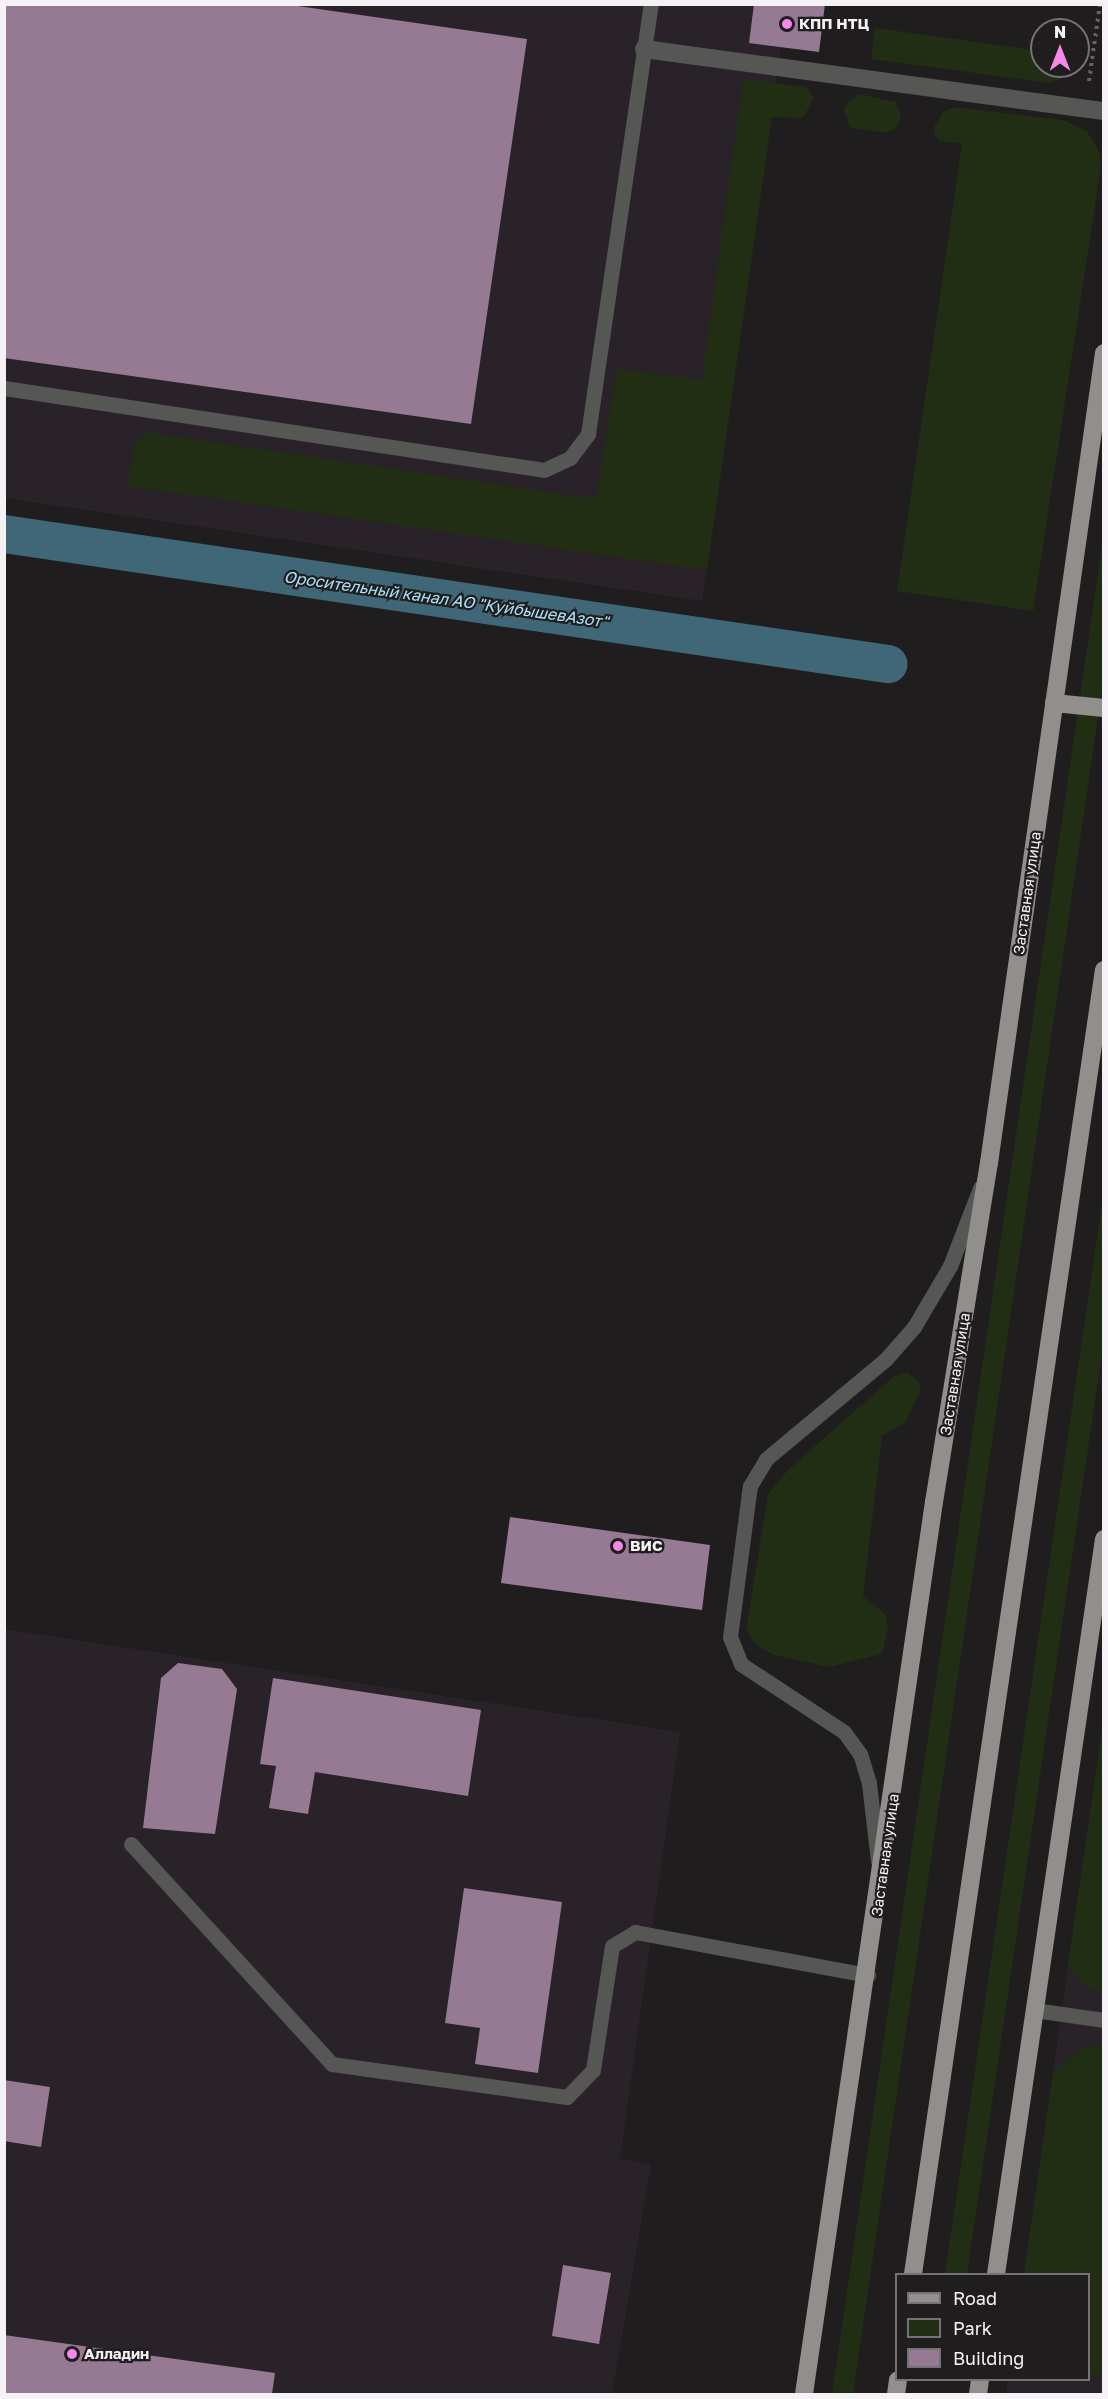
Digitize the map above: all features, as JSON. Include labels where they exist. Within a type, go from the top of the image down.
[{"type":"main road","name":"Заставная улица","points":[[804,2394],[881,1887],[934,1502],[989,1163],[1104,353]]},
{"type":"main road","points":[[1054,703],[1104,708]]},
{"type":"main road","points":[[913,2273],[1104,970]]},
{"type":"main road","points":[[996,2273],[1034,2010],[1100,1588],[1104,1539]]},
{"type":"street","points":[[644,49],[1104,111]]},
{"type":"lane","points":[[4,388],[544,470],[570,458],[588,434],[651,4]]},
{"type":"lane","points":[[881,1887],[869,1783],[860,1754],[844,1732],[741,1664],[730,1637],[750,1486],[766,1459],[885,1360],[914,1327],[950,1266],[989,1163]]},
{"type":"lane","points":[[130,1845],[332,2064],[567,2097],[593,2070],[612,1946],[635,1932],[868,1975]]},
{"type":"lane","points":[[1034,2010],[1104,2020]]},
{"type":"path","points":[[1085,109],[1100,4]]},
{"type":"shaded area","points":[[5,5],[787,5],[702,601],[5,498]]},
{"type":"shaded area","points":[[4,1629],[680,1732],[620,2158],[651,2165],[612,2394],[5,2394]]},
{"type":"shaded area","points":[[1103,1724],[1103,2394],[1006,2394],[1008,2381],[1090,2381],[1090,2273],[1024,2273]]},
{"type":"green space","points":[[875,28],[1030,49],[1030,78],[1063,78],[1050,83],[871,59]]},
{"type":"green space","points":[[743,79],[806,87],[814,98],[803,118],[772,117],[707,570],[128,486],[134,445],[146,432],[596,499],[617,369],[702,380]]},
{"type":"green space","points":[[860,94],[896,102],[901,116],[896,128],[888,133],[850,128],[844,110],[848,102]]},
{"type":"green space","points":[[954,107],[1063,120],[1087,131],[1099,152],[1101,167],[1033,611],[897,591],[962,144],[940,141],[934,134],[935,125],[944,111]]},
{"type":"green space","points":[[1103,539],[1103,683],[853,2394],[832,2394]]},
{"type":"green space","points":[[1103,1197],[1103,1346],[967,2273],[945,2273]]},
{"type":"green space","points":[[907,1372],[920,1383],[920,1391],[906,1422],[882,1436],[863,1596],[885,1614],[888,1628],[882,1654],[829,1667],[774,1655],[756,1645],[746,1630],[768,1494],[787,1471],[893,1377]]},
{"type":"green space","points":[[1103,1724],[1104,1994],[1083,1985],[1068,1964]]},
{"type":"green space","points":[[1104,2044],[1103,2376],[1090,2374],[1090,2273],[1024,2273],[1053,2073],[1082,2047]]},
{"type":"building","points":[[4,4],[284,4],[527,39],[471,424],[4,358]]},
{"type":"building","name":"КПП НТЦ","points":[[754,4],[825,4],[819,52],[749,43]]},
{"type":"building","points":[[510,1517],[710,1545],[702,1610],[501,1583]]},
{"type":"building","points":[[178,1663],[222,1669],[237,1689],[215,1834],[143,1828],[161,1678]]},
{"type":"building","points":[[273,1678],[481,1710],[468,1796],[315,1772],[308,1814],[269,1808],[276,1766],[260,1764]]},
{"type":"building","points":[[464,1888],[562,1902],[538,2073],[475,2064],[480,2028],[445,2023]]},
{"type":"building","points":[[4,2080],[50,2087],[41,2147],[4,2141]]},
{"type":"building","points":[[563,2265],[611,2273],[599,2344],[552,2336]]},
{"type":"building","name":"Алладин","points":[[4,2335],[275,2373],[272,2394],[4,2394]]},
{"type":"waterway","name":"Оросительный канал АО \"КуйбышевАзот\"","points":[[4,534],[888,664]]},
{"type":"place","name":"КПП НТЦ","points":[[787,24]]},
{"type":"place","name":"ВИС","points":[[618,1546]]},
{"type":"place","name":"Алладин","points":[[72,2354]]}]
